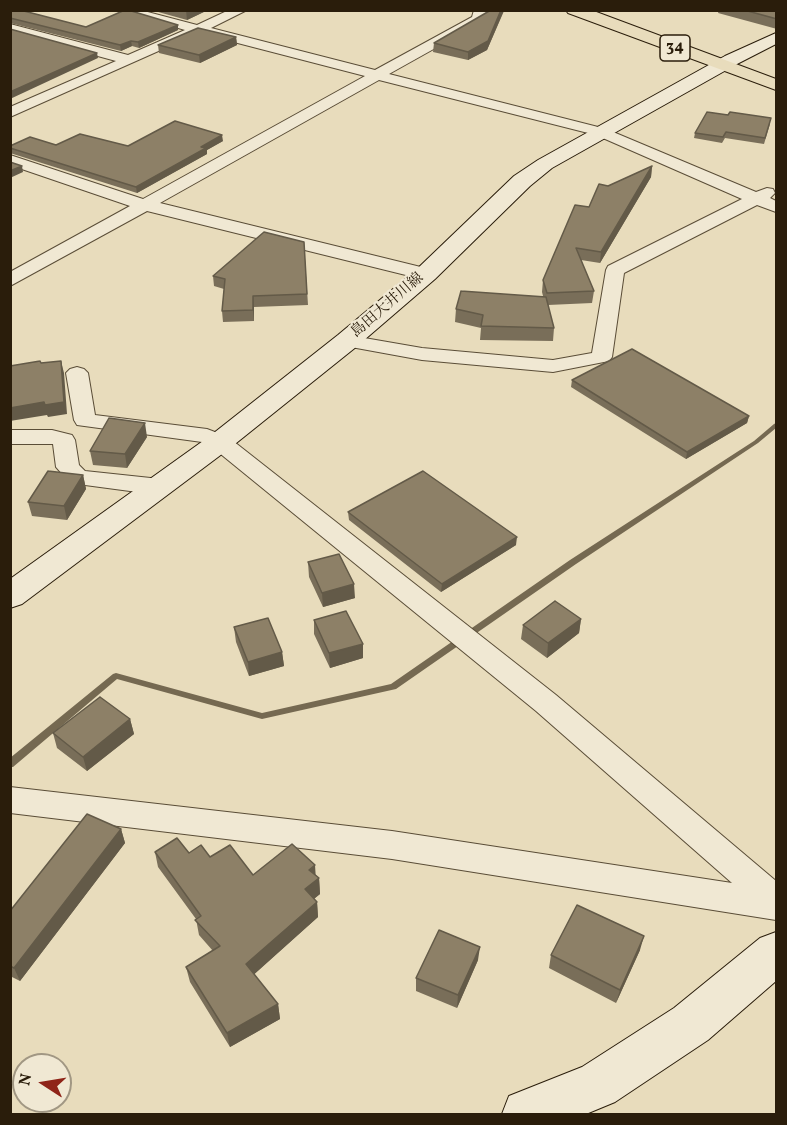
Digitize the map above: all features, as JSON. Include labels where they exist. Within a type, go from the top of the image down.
[{"type":"main road","name":"34","points":[[574,10],[727,63],[777,76]]},
{"type":"main road","name":"34","points":[[596,10],[777,85]]},
{"type":"main road","name":"島田大井川線","points":[[10,596],[220,442],[347,341],[426,274],[522,181],[545,164],[727,63],[777,38]]},
{"type":"main road","points":[[527,1114],[598,1085],[691,1024],[777,953]]},
{"type":"street","points":[[123,10],[601,132],[777,207]]},
{"type":"street","points":[[10,113],[241,10]]},
{"type":"street","points":[[10,280],[477,19],[481,10]]},
{"type":"street","points":[[10,28],[129,60]]},
{"type":"street","points":[[10,94],[37,102]]},
{"type":"street","points":[[10,160],[145,205],[426,274]]},
{"type":"street","points":[[347,341],[422,354],[553,366],[602,357],[615,270],[777,188]]},
{"type":"street","points":[[76,373],[85,420],[207,436],[220,442],[546,704],[777,903]]},
{"type":"street","points":[[10,437],[52,437],[64,440],[68,467],[78,478],[160,487]]},
{"type":"street","points":[[10,800],[393,845],[777,903]]},
{"type":"building","points":[[10,10],[20,10],[86,27],[128,10],[178,25],[138,42],[131,41],[120,45],[10,18]]},
{"type":"building","points":[[491,10],[501,10],[488,41],[468,52],[434,43]]},
{"type":"building","points":[[744,10],[777,10],[777,19]]},
{"type":"building","points":[[198,28],[236,37],[199,55],[158,45]]},
{"type":"building","points":[[10,29],[97,53],[10,92]]},
{"type":"building","points":[[707,112],[728,115],[730,112],[771,118],[765,138],[726,132],[723,137],[695,133]]},
{"type":"building","points":[[175,121],[222,135],[201,147],[206,148],[136,187],[10,148],[30,137],[56,145],[80,134],[128,146]]},
{"type":"building","points":[[10,162],[22,166],[10,171]]},
{"type":"building","points":[[652,166],[601,252],[576,248],[594,291],[547,293],[543,280],[575,205],[589,207],[599,184],[608,186]]},
{"type":"building","points":[[264,232],[304,242],[307,294],[253,296],[253,310],[222,311],[225,279],[213,276]]},
{"type":"building","points":[[461,291],[546,297],[554,328],[481,326],[483,315],[456,309]]},
{"type":"building","points":[[632,349],[749,416],[687,452],[572,380]]},
{"type":"building","points":[[40,361],[41,363],[61,361],[64,402],[45,405],[44,402],[10,408],[10,366]]},
{"type":"building","points":[[109,418],[145,423],[125,454],[90,451]]},
{"type":"building","points":[[48,471],[83,475],[64,506],[28,502]]},
{"type":"building","points":[[423,471],[517,537],[442,584],[348,512]]},
{"type":"building","points":[[339,554],[354,584],[322,593],[308,562]]},
{"type":"building","points":[[555,601],[581,619],[548,643],[523,625]]},
{"type":"building","points":[[346,611],[363,644],[329,653],[314,620]]},
{"type":"building","points":[[268,618],[282,652],[248,662],[234,627]]},
{"type":"building","points":[[100,697],[130,719],[83,757],[53,733]]},
{"type":"building","points":[[87,814],[121,829],[14,968],[10,966],[10,911]]},
{"type":"building","points":[[177,838],[189,853],[201,845],[210,857],[230,845],[253,875],[292,844],[315,865],[309,870],[319,878],[305,889],[317,902],[246,964],[278,1004],[227,1033],[186,967],[220,946],[195,920],[201,916],[155,852]]},
{"type":"building","points":[[577,905],[644,936],[620,990],[551,955]]},
{"type":"building","points":[[439,930],[480,947],[458,995],[416,978]]},
{"type":"waterway","points":[[10,764],[116,676],[262,716],[393,687],[573,562],[756,442],[776,425]]}]
